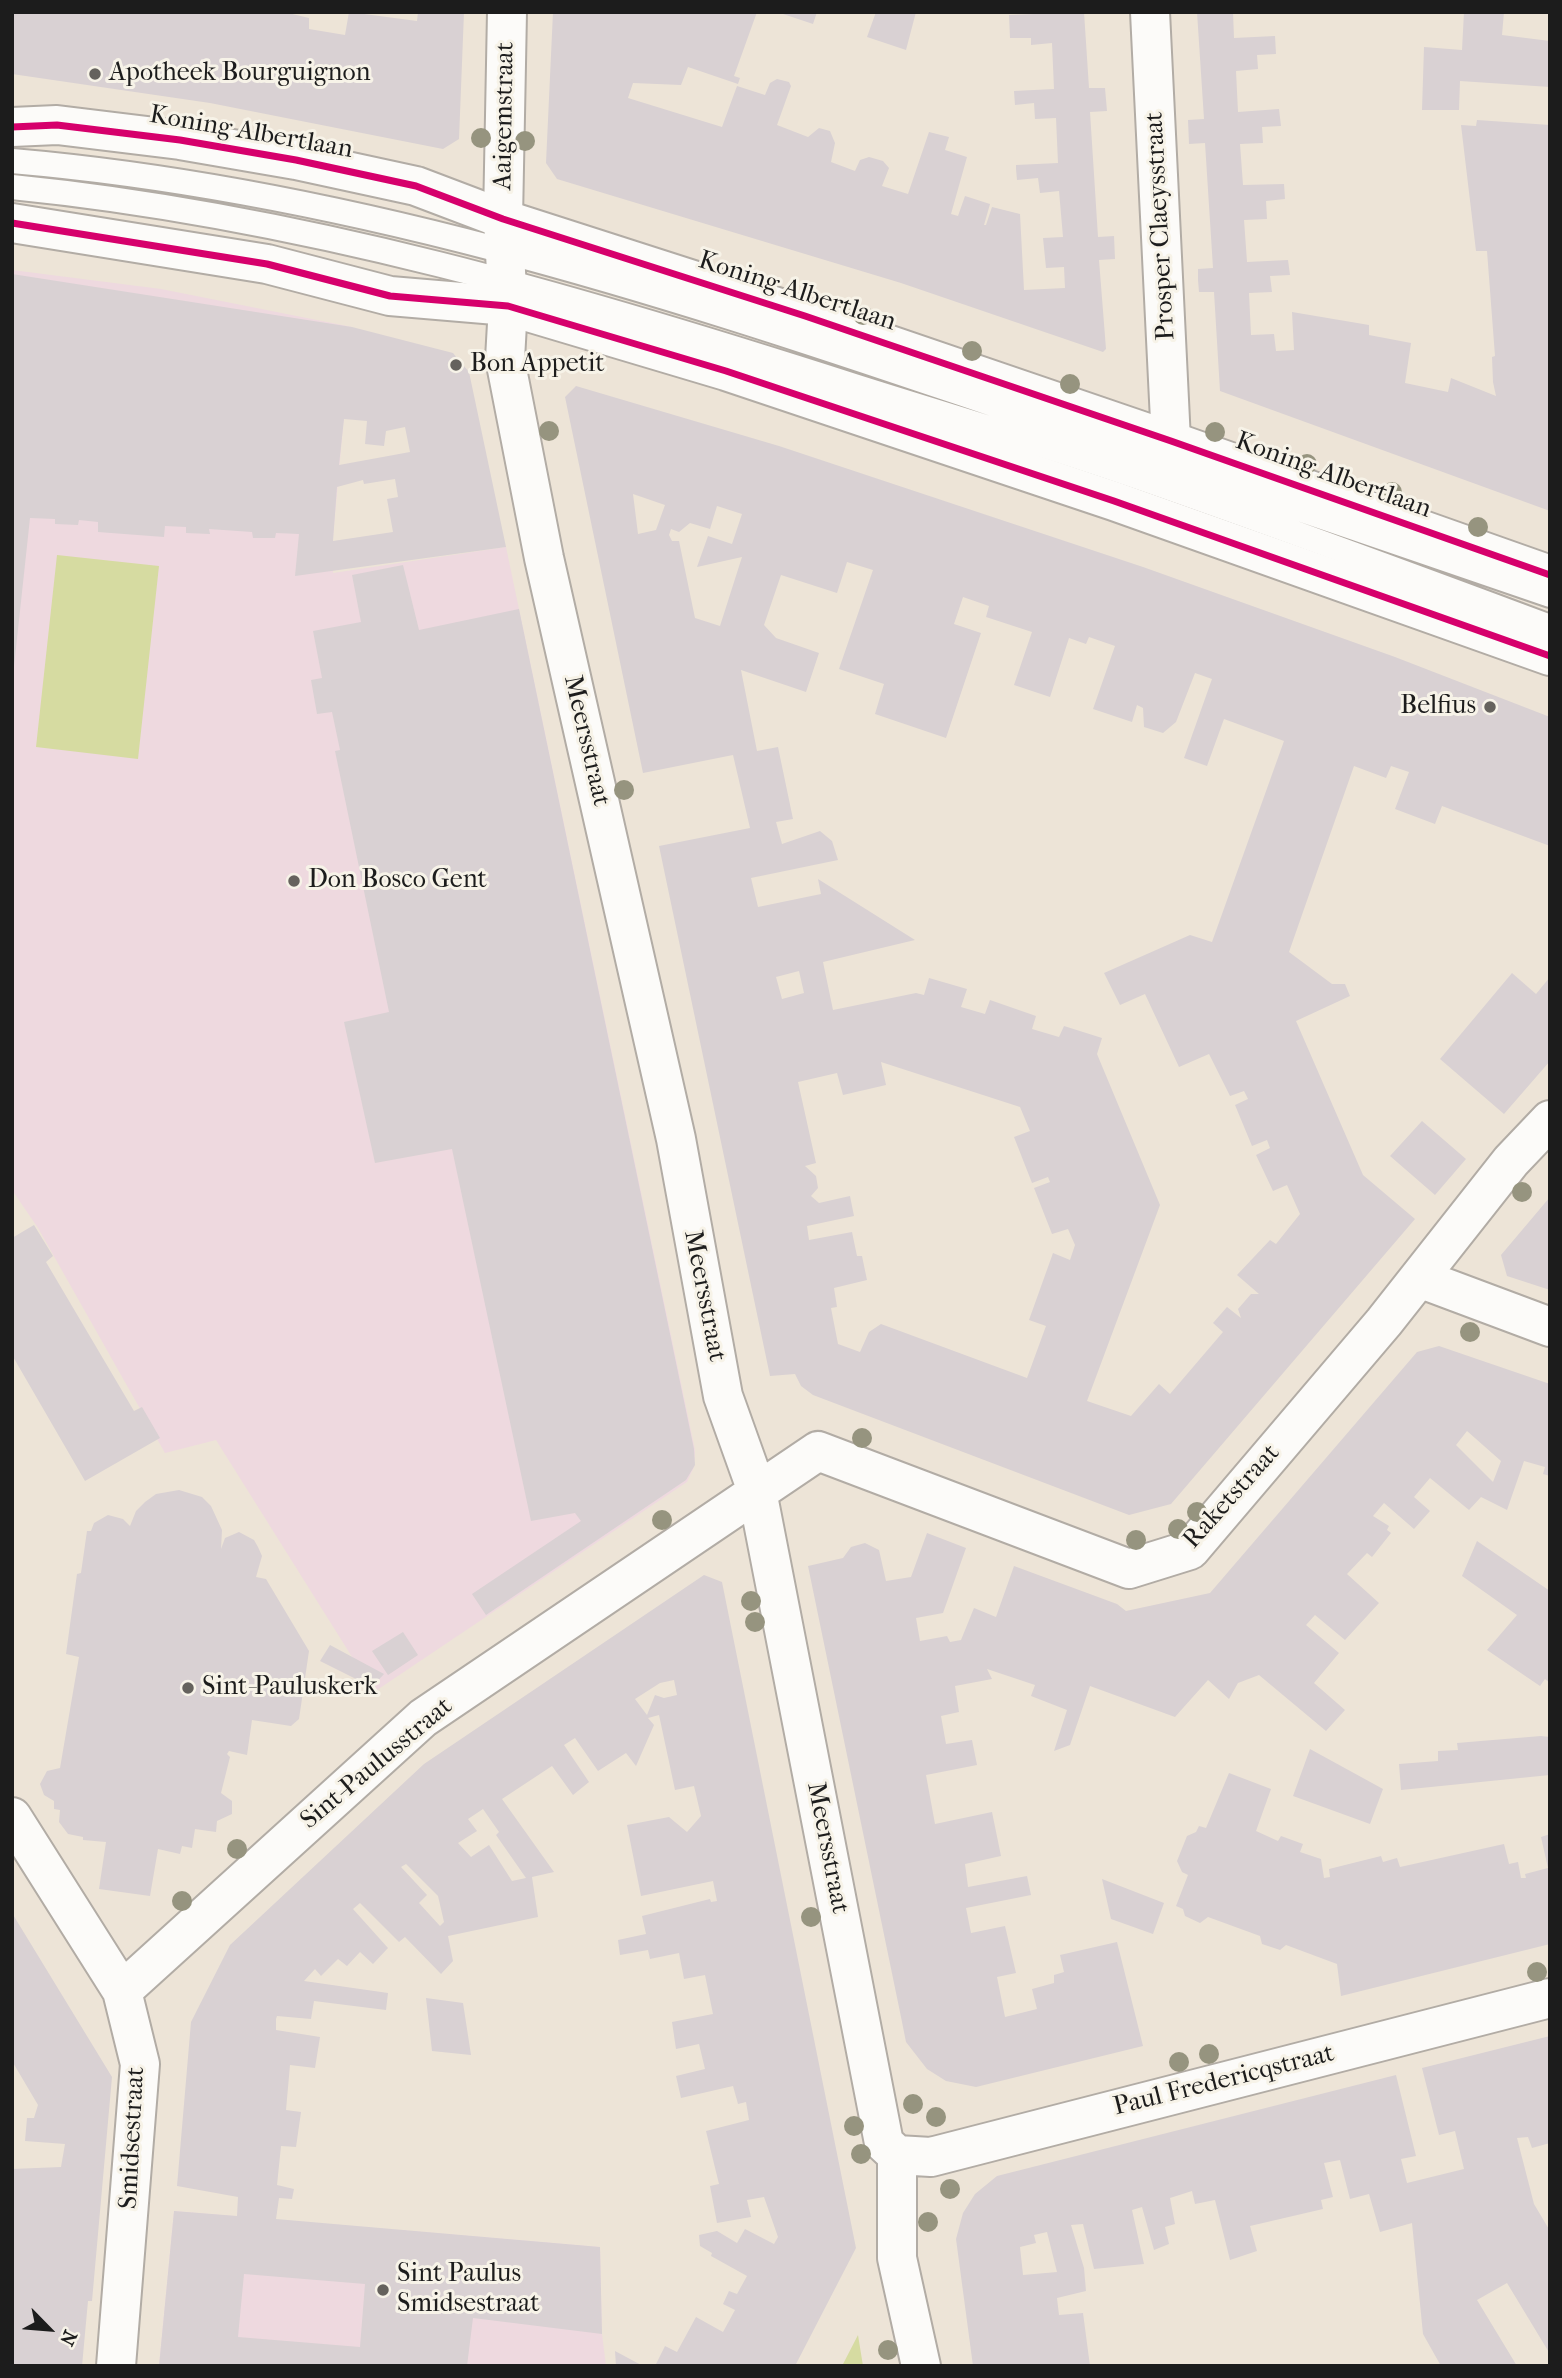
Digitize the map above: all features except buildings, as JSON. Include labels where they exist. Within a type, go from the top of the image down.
[{"type":"street","name":"Aaigemstraat","points":[[505,264],[508,12]]},
{"type":"street","name":"Prosper Claeysstraat","points":[[1150,12],[1171,441]]},
{"type":"street","name":"Koning Albertlaan","points":[[12,127],[57,125],[180,140],[296,160],[416,186],[505,264],[726,370],[1114,501],[1550,656]]},
{"type":"street","name":"Koning Albertlaan","points":[[12,223],[267,264],[390,296],[505,264],[805,316],[1171,441],[1550,575]]},
{"type":"street","name":"Meersstraat","points":[[505,264],[505,359],[544,558],[676,1139],[723,1396],[757,1491],[884,2143],[897,2155],[897,2258],[921,2366]]},
{"type":"street","name":"Raketstraat","points":[[757,1491],[818,1451],[1129,1569],[1189,1550],[1419,1278],[1511,1161],[1550,1120]]},
{"type":"street","points":[[1419,1278],[1550,1327]]},
{"type":"street","name":"Sint-Paulusstraat","points":[[122,1991],[423,1718],[757,1491]]},
{"type":"street","name":"Smidsestraat","points":[[12,1817],[122,1991],[140,2064],[116,2366]]},
{"type":"street","name":"Paul Fredericqstraat","points":[[897,2155],[932,2157],[1550,1998]]},
{"type":"lane","points":[[12,162],[247,193],[355,214],[505,264],[724,344],[1139,477],[1550,627]]},
{"type":"lane","points":[[12,187],[239,218],[362,243],[505,264],[733,316],[1550,595]]},
{"type":"shaded area","name":"Don Bosco Gent","points":[[12,270],[161,289],[352,327],[333,537],[333,573],[506,547],[695,1450],[694,1467],[687,1482],[374,1692],[216,1440],[165,1453],[38,1228],[12,1190]]},
{"type":"shaded area","name":"Sint Paulus Smidsestraat","points":[[174,2211],[600,2247],[602,2334],[606,2366],[159,2366]]},
{"type":"green space","points":[[57,555],[159,566],[138,759],[36,747]]},
{"type":"green space","points":[[858,2335],[863,2366],[842,2366]]},
{"type":"cycle path","points":[[12,127],[57,125],[180,140],[296,160],[416,186],[503,219],[805,316],[1171,441],[1550,575]]},
{"type":"cycle path","points":[[12,223],[267,264],[390,296],[508,306],[726,371],[1114,501],[1550,656]]},
{"type":"place","name":"Apotheek Bourguignon","points":[[95,74]]},
{"type":"place","name":"Bon Appetit","points":[[456,365]]},
{"type":"place","name":"Belfius","points":[[1490,707]]},
{"type":"place","name":"Don Bosco Gent","points":[[294,881]]},
{"type":"place","name":"Sint-Pauluskerk","points":[[188,1688]]},
{"type":"place","name":"Sint Paulus Smidsestraat","points":[[383,2290]]}]
